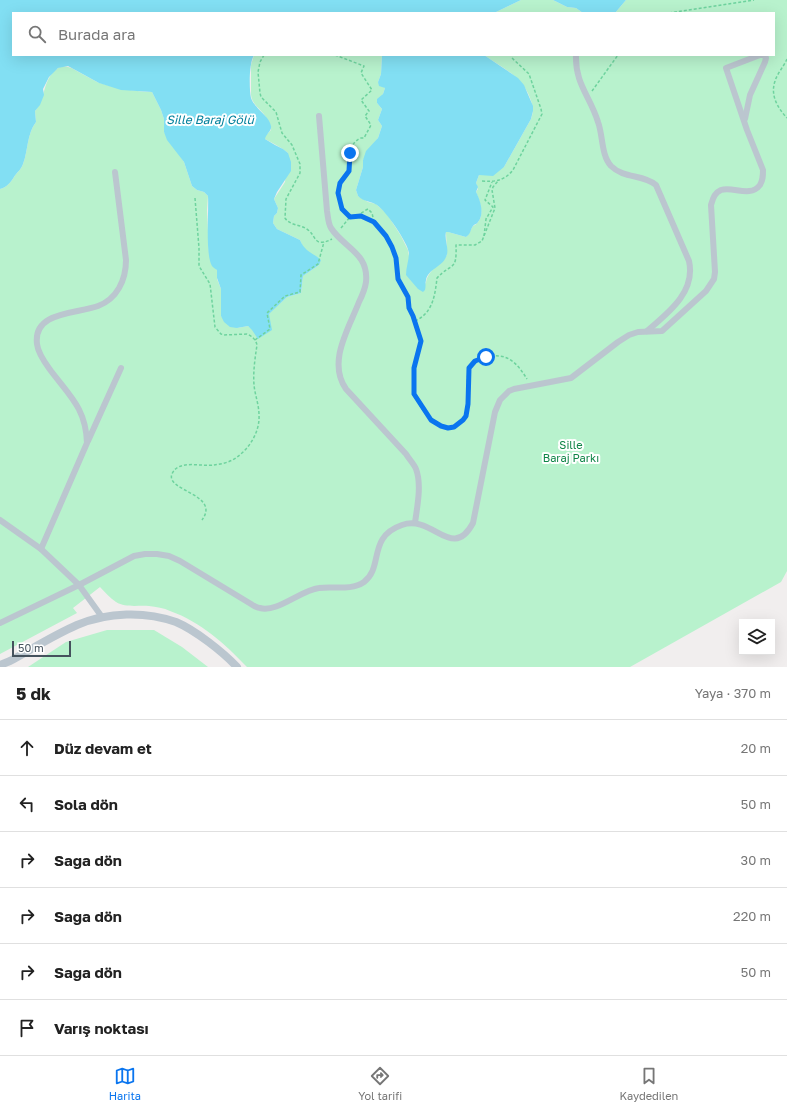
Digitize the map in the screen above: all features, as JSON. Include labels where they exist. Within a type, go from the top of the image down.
[{"type":"street","points":[[576,56],[578,75],[586,98],[599,123],[608,161],[617,170],[626,174],[650,180],[656,186],[689,261],[690,269],[687,288],[672,309],[647,332]]},
{"type":"street","points":[[0,623],[79,585],[134,556],[157,554],[169,556],[180,561],[251,604],[259,608],[267,609],[313,589],[356,586],[363,582],[372,571],[382,538],[397,526],[415,523],[425,525],[451,539],[456,539],[468,532],[473,523],[497,406],[500,400],[509,391],[514,389],[571,378],[629,335],[638,332],[662,331],[667,328],[711,285],[715,272],[711,205],[716,194],[720,190],[726,189],[747,191],[753,190],[758,187],[764,177],[763,170],[726,68],[758,56]]},
{"type":"street","points":[[745,121],[750,95],[765,62],[766,58],[765,56]]},
{"type":"street","points":[[319,116],[327,211],[331,228],[354,250],[361,259],[364,266],[366,281],[365,288],[339,354],[340,377],[346,388],[406,454],[414,465],[418,485],[415,523]]},
{"type":"street","points":[[87,443],[87,428],[78,406],[41,355],[37,344],[38,334],[42,325],[52,318],[61,314],[98,306],[115,294],[123,282],[126,272],[126,260],[115,172]]},
{"type":"street","points":[[41,549],[87,443],[122,368]]},
{"type":"street","points":[[0,520],[41,549],[79,585],[102,617]]},
{"type":"street","points":[[0,665],[77,625],[102,617],[146,615],[178,623],[204,638],[228,657],[237,667]]},
{"type":"path","points":[[676,12],[754,0]]},
{"type":"path","points":[[263,56],[260,62],[258,72],[261,96],[276,112],[282,133],[292,145],[300,164],[300,173],[286,199],[285,218],[290,223],[309,230],[316,240],[324,242]]},
{"type":"path","points":[[339,56],[364,66],[361,73],[372,90],[361,100],[369,111],[365,116],[371,126],[364,138],[360,138],[352,146],[349,171],[338,187],[340,204],[342,209],[350,217],[366,218],[374,222],[386,236],[392,247],[396,258],[398,279],[408,297],[409,308],[421,341],[414,368],[414,394],[431,420],[436,424],[448,428],[454,427],[466,416],[468,404],[468,373],[471,364],[475,361],[494,356],[506,358],[520,368],[531,386]]},
{"type":"path","points":[[482,181],[492,182],[504,179],[513,170],[542,114],[529,74],[512,58],[512,56]]},
{"type":"path","points":[[586,98],[600,82],[617,56]]},
{"type":"path","points":[[787,59],[775,81],[774,92],[777,107],[787,118]]},
{"type":"path","points":[[415,321],[420,318],[430,307],[436,294],[437,278],[455,264],[456,245],[475,246],[484,238],[495,208],[492,190],[498,181]]},
{"type":"path","points":[[484,238],[486,219],[493,207],[485,200],[492,182]]},
{"type":"path","points":[[195,198],[199,266],[210,284],[215,327],[221,334],[224,335],[247,334],[255,340],[257,345],[254,383],[260,416],[252,441],[237,458],[215,465],[186,465],[175,470],[172,474],[171,478],[173,483],[195,495],[200,500],[206,511],[202,520]]},
{"type":"path","points":[[356,217],[368,209],[372,213],[374,222]]},
{"type":"path","points":[[255,340],[270,329],[267,314],[285,296],[300,292],[301,275],[318,264],[324,242],[336,234],[350,217]]},
{"type":"green space","points":[[521,0],[553,0],[567,7],[576,8],[582,12],[496,12]]},
{"type":"green space","name":"Sille Baraj Parkı","points":[[626,0],[787,0],[787,571],[781,582],[630,667],[247,667],[212,634],[192,621],[163,608],[128,606],[120,604],[112,599],[100,587],[73,608],[77,613],[0,654],[0,189],[8,184],[22,166],[25,159],[29,137],[36,122],[35,111],[41,101],[49,78],[53,73],[58,68],[67,67],[103,84],[132,90],[152,92],[164,119],[164,132],[184,162],[192,186],[197,190],[204,192],[208,196],[207,210],[209,254],[217,270],[217,279],[221,289],[221,316],[237,328],[248,326],[252,329],[287,297],[301,293],[303,276],[319,265],[303,247],[300,240],[277,229],[273,223],[274,216],[277,213],[278,208],[274,199],[285,182],[288,153],[265,139],[265,136],[271,130],[266,117],[255,104],[251,95],[251,65],[254,56],[382,56],[381,74],[378,82],[385,88],[377,103],[382,109],[378,120],[382,126],[378,138],[363,160],[363,167],[356,190],[358,196],[368,202],[376,204],[387,214],[401,236],[408,250],[409,256],[426,284],[428,276],[447,255],[446,232],[466,237],[473,226],[480,219],[481,207],[476,192],[478,189],[476,183],[479,175],[504,167],[533,113],[531,101],[526,90],[517,78],[486,56],[775,56],[775,12],[616,12]]},
{"type":"green space","points":[[107,630],[154,630],[182,647],[208,667],[28,667],[66,642]]},
{"type":"water","name":"Sille Baraj Gölü","points":[[0,0],[521,0],[496,12],[12,12],[12,56],[254,56],[250,70],[250,94],[254,103],[267,118],[271,126],[271,129],[265,139],[288,153],[291,162],[291,171],[274,199],[278,208],[277,213],[274,216],[273,223],[277,229],[300,240],[306,249],[321,260],[319,265],[303,276],[301,293],[287,297],[269,314],[272,330],[258,339],[248,326],[237,328],[230,327],[224,322],[221,316],[221,289],[217,278],[217,270],[212,266],[209,252],[208,196],[204,192],[197,190],[192,186],[184,162],[167,140],[164,132],[164,119],[152,92],[121,90],[99,83],[68,66],[58,68],[49,77],[43,89],[44,95],[40,105],[35,111],[36,122],[29,137],[25,159],[22,166],[8,184],[0,189]]},
{"type":"water","points":[[553,0],[626,0],[616,12],[582,12],[576,8],[567,7]]},
{"type":"water","points":[[382,56],[485,56],[518,78],[524,85],[533,106],[531,119],[504,167],[493,176],[479,175],[476,183],[478,187],[476,192],[481,207],[480,219],[473,226],[469,235],[466,237],[446,232],[447,254],[444,260],[427,276],[425,290],[423,292],[418,289],[406,275],[409,258],[408,248],[396,228],[381,208],[360,198],[356,190],[366,151],[378,138],[382,126],[378,120],[382,109],[377,103],[377,99],[383,94],[385,88],[379,86],[378,82],[381,74]]},
{"type":"route","points":[[350,153],[349,171],[338,187],[340,204],[342,209],[350,217],[361,216],[374,222],[386,236],[392,247],[396,258],[398,279],[408,297],[408,305],[421,341],[414,368],[414,394],[431,420],[436,424],[448,428],[454,427],[463,420],[468,410],[469,368],[475,361],[486,357]]}]
